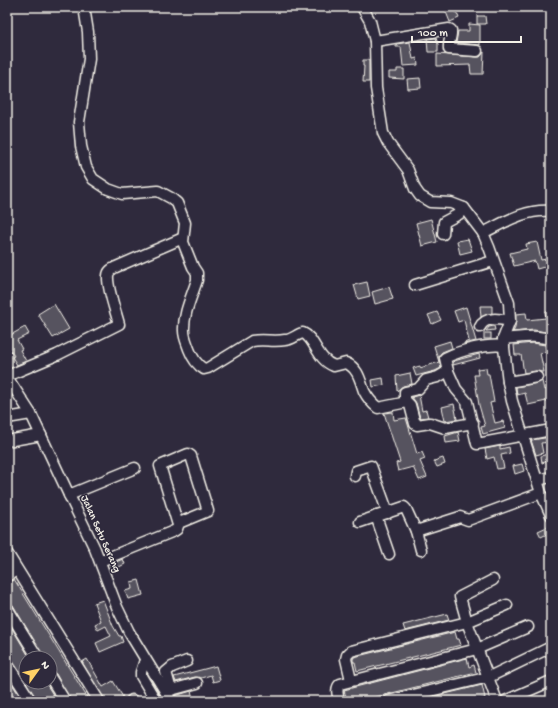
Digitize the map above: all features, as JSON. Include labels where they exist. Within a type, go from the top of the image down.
[{"type":"street","points":[[84,7],[90,48],[79,122],[81,146],[86,167],[89,174],[98,183],[108,189],[122,194],[158,191],[177,203],[186,223],[183,242],[197,273],[197,280],[185,320],[185,340],[191,354],[201,367],[204,369],[208,368],[252,341],[288,340],[304,333],[326,363],[334,366],[346,363],[354,369],[358,374],[365,392],[376,407],[405,402],[408,403],[410,405],[415,424],[417,425],[430,423],[445,428],[473,423]]},
{"type":"street","points":[[362,7],[370,21],[375,41],[376,88],[383,133],[388,143],[408,170],[415,189],[420,196],[430,202],[451,203],[464,208],[483,234],[489,247],[509,303],[510,321],[503,343],[512,401],[541,493],[551,515]]},
{"type":"street","points":[[375,41],[449,29],[452,33],[449,41],[450,49],[477,51]]},
{"type":"street","points":[[443,234],[444,222],[459,214],[464,208]]},
{"type":"street","points":[[483,234],[517,216],[533,211],[551,211]]},
{"type":"street","points":[[7,376],[57,355],[119,324],[109,284],[109,272],[116,267],[183,238]]},
{"type":"street","points":[[415,285],[493,261]]},
{"type":"street","points":[[480,326],[484,321],[489,320],[501,319],[510,321]]},
{"type":"street","points":[[551,340],[538,338],[503,343],[476,348],[445,357],[448,371],[458,391],[467,402],[478,444],[551,430]]},
{"type":"street","points":[[405,402],[404,392],[418,389],[426,380],[438,377],[448,371]]},
{"type":"street","name":"Jalan Setu Serang","points":[[7,376],[31,414],[100,562],[117,607],[129,632],[145,660],[170,695]]},
{"type":"street","points":[[508,382],[537,377]]},
{"type":"street","points":[[7,418],[31,414]]},
{"type":"street","points":[[7,441],[41,435]]},
{"type":"street","points":[[100,562],[174,531],[178,525],[208,511],[191,456],[188,454],[160,466],[178,525]]},
{"type":"street","points":[[355,476],[356,471],[371,466],[388,512]]},
{"type":"street","points":[[69,495],[135,468]]},
{"type":"street","points":[[537,480],[551,477]]},
{"type":"street","points":[[416,531],[460,517],[468,520],[541,493]]},
{"type":"street","points":[[360,522],[404,507],[416,531],[421,550]]},
{"type":"street","points":[[376,516],[389,554]]},
{"type":"street","points":[[7,553],[99,701]]},
{"type":"street","points":[[7,576],[17,570]]},
{"type":"street","points":[[493,580],[460,597],[467,622],[497,701]]},
{"type":"street","points":[[351,680],[346,659],[347,655],[351,652],[467,622],[507,605]]},
{"type":"street","points":[[7,608],[33,650]]},
{"type":"street","points":[[339,701],[336,690],[337,686],[340,684],[477,649],[528,627]]},
{"type":"street","points":[[388,701],[489,677],[551,647]]},
{"type":"street","points":[[145,660],[141,676],[156,701]]},
{"type":"street","points":[[187,661],[172,667],[166,672],[170,695],[197,683]]},
{"type":"street","points":[[7,664],[30,701]]},
{"type":"street","points":[[505,701],[551,681]]},
{"type":"street","points":[[58,690],[65,701]]},
{"type":"building","points":[[444,7],[454,7],[459,18],[450,22]]},
{"type":"building","points":[[477,16],[485,16],[486,24],[477,24]]},
{"type":"building","points":[[469,24],[480,25],[480,45],[456,43],[458,31],[469,31]]},
{"type":"building","points":[[436,38],[438,52],[428,52],[427,39]]},
{"type":"building","points":[[410,42],[413,59],[417,58],[418,65],[403,66],[401,47],[396,47],[396,44]]},
{"type":"building","points":[[484,52],[483,74],[471,74],[470,65],[437,66],[437,54],[480,57]]},
{"type":"building","points":[[363,60],[369,60],[369,82],[363,82]]},
{"type":"building","points":[[397,69],[404,69],[404,79],[389,78],[389,72],[397,72]]},
{"type":"building","points":[[420,78],[421,88],[408,89],[407,79]]},
{"type":"building","points":[[431,219],[437,242],[422,246],[416,223]]},
{"type":"building","points":[[468,239],[472,251],[460,254],[457,241]]},
{"type":"building","points":[[537,242],[541,260],[551,258],[551,265],[537,269],[535,261],[514,266],[510,253],[527,249],[526,244]]},
{"type":"building","points":[[367,282],[370,296],[358,299],[354,285]]},
{"type":"building","points":[[389,287],[393,299],[375,304],[372,292]]},
{"type":"building","points":[[54,304],[69,329],[53,338],[38,314]]},
{"type":"building","points":[[480,306],[492,306],[492,313],[481,317]]},
{"type":"building","points":[[466,307],[476,341],[464,344],[469,341],[464,320],[458,322],[454,311]]},
{"type":"building","points":[[437,312],[441,320],[432,324],[428,315]]},
{"type":"building","points":[[545,312],[551,312],[551,333],[534,330],[513,332],[515,328],[516,314],[526,313],[527,320],[546,318]]},
{"type":"building","points":[[494,326],[495,330],[486,331],[489,327]]},
{"type":"building","points":[[25,327],[29,334],[17,340],[26,361],[17,365],[7,344],[7,337]]},
{"type":"building","points":[[484,333],[491,333],[491,339],[484,339]]},
{"type":"building","points":[[450,341],[452,348],[442,352],[439,356],[441,368],[416,376],[413,368],[420,366],[420,368],[439,362],[434,346]]},
{"type":"building","points":[[533,343],[545,345],[546,352],[540,353],[544,372],[536,371],[524,373],[521,355],[515,355],[514,345]]},
{"type":"building","points":[[479,354],[480,358],[453,365],[454,361]]},
{"type":"building","points":[[486,368],[487,374],[489,374],[494,402],[490,403],[495,423],[503,421],[505,428],[483,434],[481,427],[485,426],[479,405],[474,375],[478,375],[477,369]]},
{"type":"building","points":[[410,373],[412,384],[403,386],[397,391],[396,376]]},
{"type":"building","points":[[383,378],[384,385],[373,387],[372,380]]},
{"type":"building","points":[[542,381],[544,390],[551,389],[551,400],[528,405],[525,393],[517,395],[516,387]]},
{"type":"building","points":[[419,395],[422,411],[426,410],[428,417],[420,418],[416,403],[412,397]]},
{"type":"building","points":[[454,404],[457,419],[445,421],[442,407]]},
{"type":"building","points":[[393,412],[394,420],[406,418],[417,454],[422,452],[425,459],[420,461],[427,477],[419,480],[413,467],[398,471],[396,463],[400,462],[384,413]]},
{"type":"building","points":[[458,432],[460,441],[446,443],[445,436]]},
{"type":"building","points":[[551,437],[551,442],[541,443],[543,453],[536,455],[531,440]]},
{"type":"building","points":[[500,446],[500,449],[509,447],[510,453],[501,455],[504,468],[497,469],[494,457],[487,459],[485,449]]},
{"type":"building","points":[[551,453],[551,460],[542,463],[541,456]]},
{"type":"building","points":[[443,458],[445,464],[437,467],[434,461]]},
{"type":"building","points":[[522,464],[524,471],[515,474],[513,466]]},
{"type":"building","points":[[549,526],[551,532],[541,537],[538,531]]},
{"type":"building","points":[[123,559],[125,564],[113,570],[111,564]]},
{"type":"building","points":[[14,579],[58,650],[39,650],[13,605],[7,602],[7,584]]},
{"type":"building","points":[[139,580],[143,595],[128,599],[125,591],[132,589],[131,582]]},
{"type":"building","points":[[103,600],[113,626],[119,636],[121,636],[123,642],[100,652],[96,643],[111,636],[106,626],[98,630],[95,624],[101,621],[94,603]]},
{"type":"building","points":[[447,614],[449,620],[405,631],[403,625]]},
{"type":"building","points":[[7,620],[25,650],[18,650],[18,669],[12,660],[7,658]]},
{"type":"building","points":[[455,632],[461,645],[357,671],[355,662],[353,662],[354,657]]},
{"type":"building","points":[[58,650],[90,701],[71,701],[58,678]]},
{"type":"building","points":[[467,658],[469,667],[474,665],[476,672],[360,701],[347,701],[344,690]]},
{"type":"building","points":[[87,659],[103,687],[113,681],[123,697],[116,701],[105,701],[82,662]]},
{"type":"building","points":[[216,666],[220,680],[213,682],[211,675],[176,682],[174,677]]},
{"type":"building","points":[[7,676],[23,701],[7,701]]},
{"type":"building","points":[[482,685],[485,698],[475,701],[416,701]]},
{"type":"building","points":[[31,690],[50,690],[57,701],[37,701]]},
{"type":"building","points":[[191,691],[193,698],[177,701],[175,696]]}]
